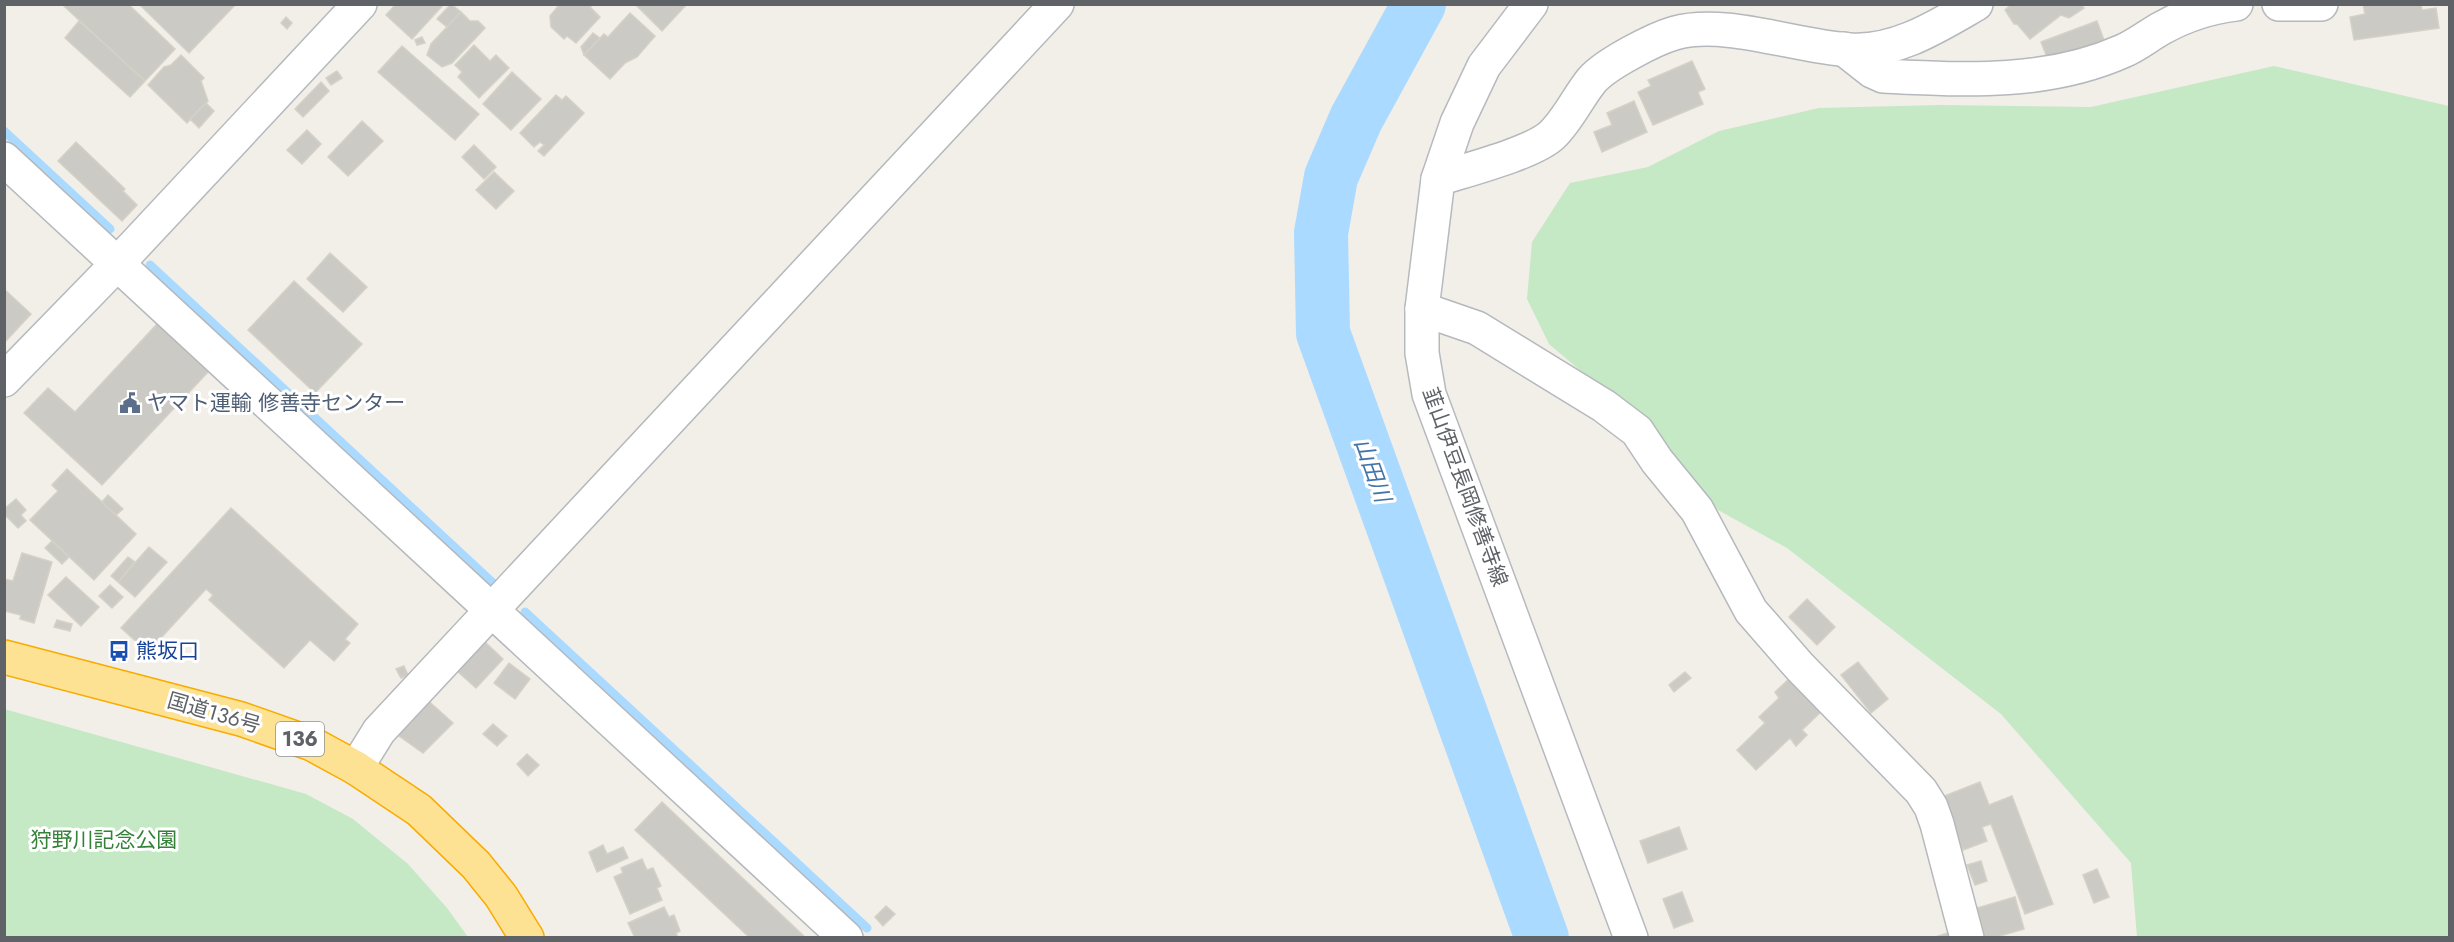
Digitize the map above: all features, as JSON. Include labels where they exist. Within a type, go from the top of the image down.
[{"type":"highway","name":"国道136号","points":[[4,657],[241,719],[312,744],[356,768],[419,810],[468,857],[501,896],[526,938]]},
{"type":"street","points":[[4,380],[117,264],[360,4]]},
{"type":"street","points":[[356,768],[379,730],[1057,4]]},
{"type":"street","name":"韮山伊豆長岡修善寺線","points":[[1531,4],[1484,66],[1457,123],[1438,179],[1422,309],[1422,353],[1429,394],[1631,938]]},
{"type":"street","points":[[1438,179],[1529,148],[1552,135],[1594,78],[1625,57],[1675,33],[1696,30],[1745,33],[1844,49],[1884,46],[1923,35],[1976,4]]},
{"type":"street","points":[[1844,49],[1872,71],[1883,76],[1959,80],[2033,76],[2089,63],[2124,51],[2165,26],[2212,7],[2236,4]]},
{"type":"street","points":[[2279,4],[2321,4]]},
{"type":"street","points":[[4,159],[846,938]]},
{"type":"street","points":[[1422,309],[1477,328],[1605,406],[1637,431],[1657,461],[1697,510],[1751,611],[1800,666],[1921,791],[1937,824],[1967,938]]},
{"type":"green space","points":[[2274,66],[2449,106],[2449,937],[2137,937],[2131,863],[2001,714],[1787,548],[1718,510],[1655,434],[1549,344],[1527,299],[1532,242],[1570,183],[1648,167],[1719,131],[1819,108],[1941,105],[2091,107]]},
{"type":"green space","name":"狩野川記念公園","points":[[4,709],[306,794],[353,819],[408,864],[447,908],[468,937],[5,937]]},
{"type":"building","points":[[65,4],[128,4],[175,49],[145,81],[64,6]]},
{"type":"building","points":[[139,4],[236,4],[189,53]]},
{"type":"building","points":[[396,4],[444,4],[412,39],[386,15]]},
{"type":"building","points":[[451,4],[461,12],[447,27],[437,19]]},
{"type":"building","points":[[560,4],[593,4],[590,7],[600,17],[576,43],[567,36],[564,39],[551,27],[550,16]]},
{"type":"building","points":[[635,4],[687,4],[662,31]]},
{"type":"building","points":[[2012,4],[2081,4],[2084,8],[2069,18],[2061,15],[2030,39],[2017,24],[2014,24],[2005,10]]},
{"type":"building","points":[[2363,4],[2421,4],[2422,10],[2436,8],[2439,28],[2354,40],[2350,17],[2365,14]]},
{"type":"building","points":[[461,12],[470,21],[478,21],[485,28],[452,63],[442,67],[427,55],[431,44]]},
{"type":"building","points":[[630,13],[655,36],[637,57],[625,63],[610,79],[584,55],[604,34],[608,37]]},
{"type":"building","points":[[286,17],[292,23],[287,29],[281,23]]},
{"type":"building","points":[[79,21],[145,81],[130,97],[65,38]]},
{"type":"building","points":[[2097,21],[2104,40],[2097,43],[2099,47],[2049,62],[2041,42]]},
{"type":"building","points":[[593,33],[600,38],[584,55],[581,47]]},
{"type":"building","points":[[422,37],[425,43],[417,45],[415,40]]},
{"type":"building","points":[[474,45],[490,61],[496,55],[509,68],[479,98],[458,77],[462,72],[455,65]]},
{"type":"building","points":[[402,46],[479,114],[455,140],[378,72]]},
{"type":"building","points":[[181,55],[204,78],[201,81],[208,101],[187,123],[148,85],[164,67],[171,65]]},
{"type":"building","points":[[1692,61],[1705,89],[1698,92],[1703,104],[1653,125],[1638,92],[1651,86],[1648,80]]},
{"type":"building","points":[[337,71],[342,78],[331,85],[326,78]]},
{"type":"building","points":[[512,72],[541,99],[511,130],[483,104]]},
{"type":"building","points":[[321,82],[329,91],[303,117],[295,109]]},
{"type":"building","points":[[556,95],[562,100],[566,96],[584,113],[544,156],[538,151],[544,145],[540,142],[534,147],[520,133]]},
{"type":"building","points":[[1634,101],[1647,132],[1602,152],[1594,132],[1612,125],[1607,113]]},
{"type":"building","points":[[206,103],[214,111],[199,128],[190,119]]},
{"type":"building","points":[[362,121],[383,141],[348,176],[328,157]]},
{"type":"building","points":[[307,130],[321,144],[302,164],[287,150]]},
{"type":"building","points":[[76,142],[125,189],[123,191],[137,205],[122,221],[58,161]]},
{"type":"building","points":[[474,145],[496,167],[484,179],[462,157]]},
{"type":"building","points":[[494,172],[514,191],[496,209],[476,190]]},
{"type":"building","points":[[330,253],[367,287],[343,312],[307,279]]},
{"type":"building","points":[[294,281],[362,344],[315,393],[248,330]]},
{"type":"building","points":[[4,289],[31,314],[4,343]]},
{"type":"building","points":[[157,324],[208,372],[102,485],[24,413],[48,388],[75,412]]},
{"type":"building","points":[[67,469],[136,534],[94,580],[30,520],[58,491],[52,485]]},
{"type":"building","points":[[108,495],[123,509],[116,515],[102,502]]},
{"type":"building","points":[[16,499],[26,510],[21,515],[26,521],[18,528],[4,514],[4,509]]},
{"type":"building","points":[[231,508],[358,624],[345,639],[350,643],[334,661],[310,640],[284,668],[209,600],[213,595],[206,589],[148,652],[121,628]]},
{"type":"building","points":[[52,541],[69,557],[62,564],[45,548]]},
{"type":"building","points":[[149,547],[167,562],[135,597],[118,582]]},
{"type":"building","points":[[22,553],[52,562],[34,623],[20,619],[21,615],[4,611],[4,579],[13,581]]},
{"type":"building","points":[[128,557],[135,562],[118,582],[111,576]]},
{"type":"building","points":[[66,577],[99,607],[81,626],[48,595]]},
{"type":"building","points":[[110,585],[123,597],[112,608],[99,596]]},
{"type":"building","points":[[1807,599],[1835,627],[1817,645],[1789,617]]},
{"type":"building","points":[[57,620],[72,624],[70,631],[54,627]]},
{"type":"building","points":[[484,641],[503,659],[476,688],[457,671]]},
{"type":"building","points":[[1858,662],[1888,699],[1871,713],[1841,675]]},
{"type":"building","points":[[509,663],[530,679],[515,699],[494,683]]},
{"type":"building","points":[[404,666],[408,675],[401,678],[396,669]]},
{"type":"building","points":[[1685,672],[1691,678],[1674,692],[1669,685]]},
{"type":"building","points":[[1791,677],[1823,710],[1802,730],[1807,735],[1796,746],[1790,738],[1756,770],[1737,750],[1765,723],[1759,717],[1779,698],[1775,692]]},
{"type":"building","points":[[424,697],[453,723],[423,753],[392,731]]},
{"type":"building","points":[[493,724],[507,736],[497,746],[483,734]]},
{"type":"building","points":[[527,754],[539,765],[528,776],[517,764]]},
{"type":"building","points":[[1980,782],[1989,805],[2012,796],[2053,904],[2025,914],[1991,824],[1982,827],[1987,841],[1963,850],[1942,797]]},
{"type":"building","points":[[662,802],[806,938],[750,938],[635,830]]},
{"type":"building","points":[[1679,827],[1687,849],[1648,863],[1640,841]]},
{"type":"building","points":[[603,845],[607,854],[623,847],[628,858],[597,872],[589,852]]},
{"type":"building","points":[[642,859],[647,870],[653,868],[661,886],[657,888],[662,900],[630,914],[614,877],[623,873],[621,868]]},
{"type":"building","points":[[1981,861],[1987,881],[1975,885],[1967,865]]},
{"type":"building","points":[[2097,869],[2109,897],[2094,903],[2083,875]]},
{"type":"building","points":[[1682,892],[1693,921],[1674,928],[1663,899]]},
{"type":"building","points":[[2015,897],[2024,929],[1985,938],[1977,908]]},
{"type":"building","points":[[886,906],[895,914],[883,926],[875,917]]},
{"type":"building","points":[[664,907],[669,917],[674,915],[680,931],[676,933],[678,938],[635,938],[628,923]]},
{"type":"building","points":[[1951,932],[1952,938],[1932,938]]},
{"type":"waterway","name":"山田川","points":[[1419,4],[1356,119],[1331,177],[1321,233],[1323,333],[1542,938]]},
{"type":"waterway","points":[[4,131],[110,229]]},
{"type":"waterway","points":[[150,265],[494,584]]},
{"type":"waterway","points":[[525,612],[867,928]]},
{"type":"place","name":"ヤマト運輸 修善寺センター","points":[[130,403]]},
{"type":"place","name":"熊坂口","points":[[119,651]]}]
